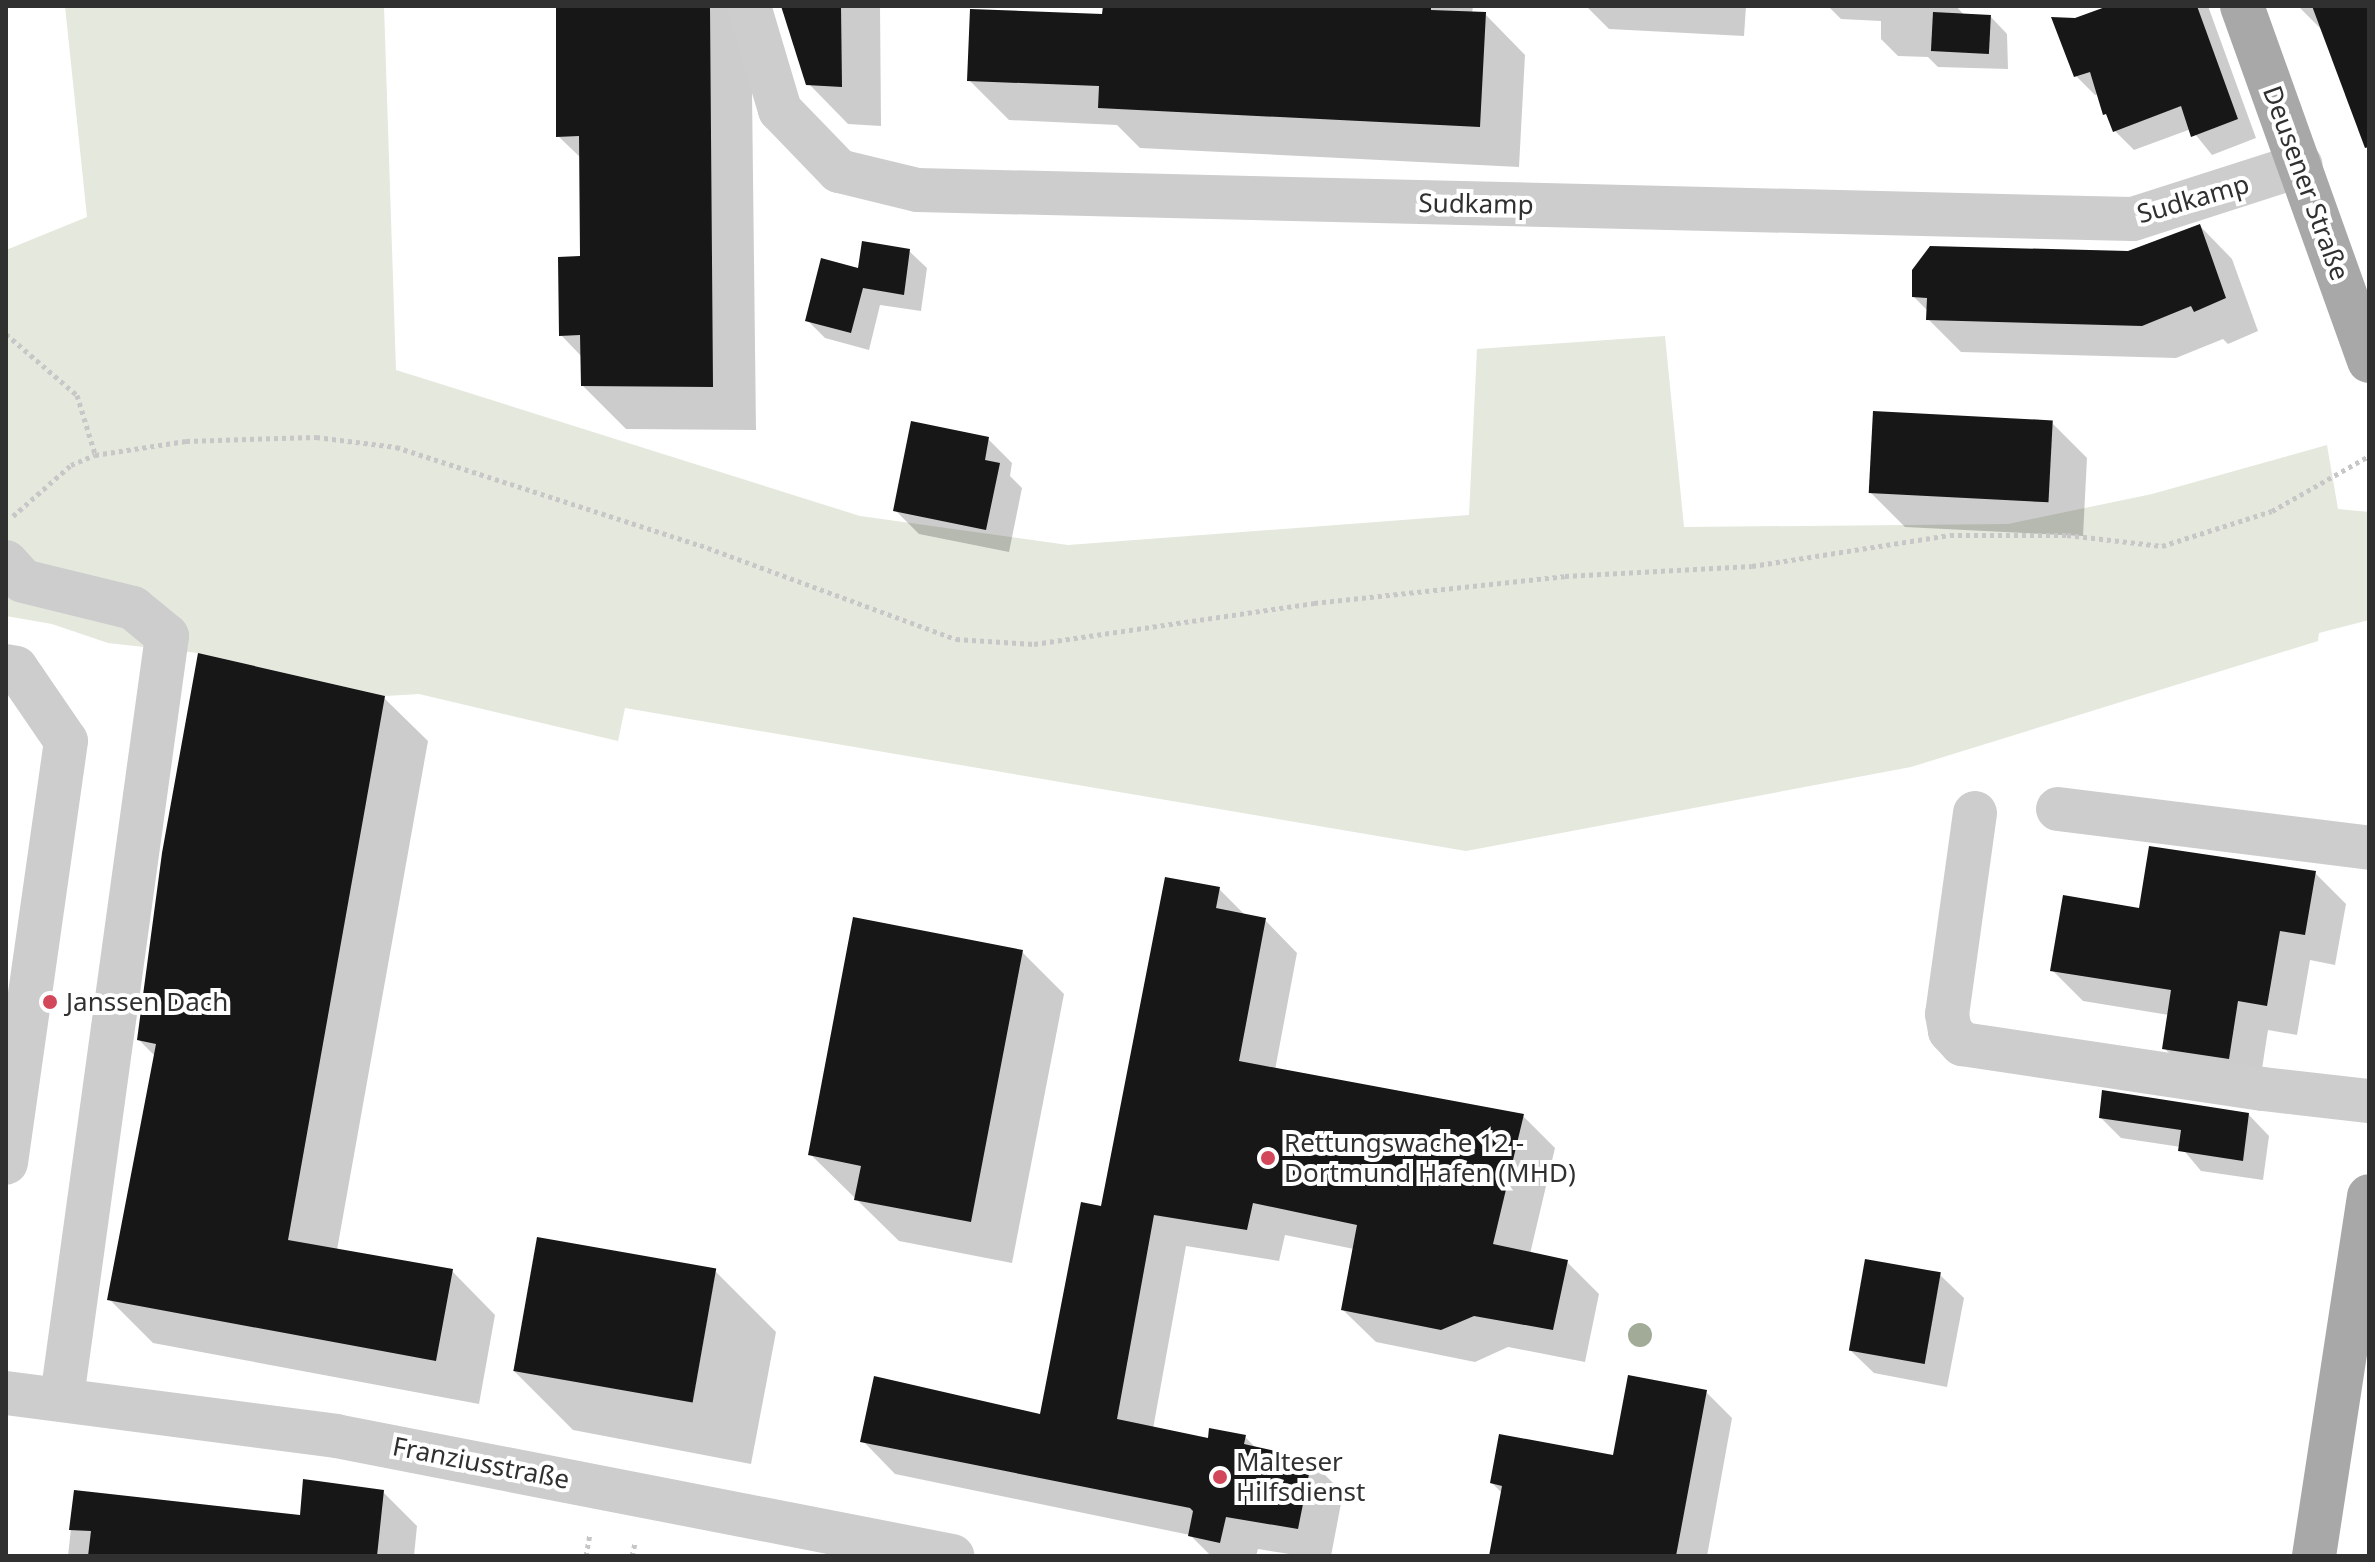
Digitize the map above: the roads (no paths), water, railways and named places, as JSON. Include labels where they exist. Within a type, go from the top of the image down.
[{"type":"main road","name":"Deusener Straße","points":[[2242,6],[2369,361]]},
{"type":"main road","points":[[2314,1556],[2369,1196]]},
{"type":"street","name":"Sudkamp","points":[[749,6],[780,110],[839,171],[917,190],[2133,219],[2301,165]]},
{"type":"street","points":[[6,562],[23,581],[133,608],[167,636],[62,1398]]},
{"type":"street","points":[[6,666],[16,668],[66,741],[6,1163]]},
{"type":"street","points":[[2058,809],[2369,848]]},
{"type":"street","points":[[1975,813],[1947,1014],[1950,1031],[1962,1044],[2263,1089],[2369,1101]]},
{"type":"street","name":"Franziusstraße","points":[[6,1393],[336,1436],[952,1556]]},
{"type":"place","name":"Janssen Dach","points":[[50,1002]]},
{"type":"place","name":"Rettungswache 12 - Dortmund Hafen (MHD)","points":[[1268,1158]]},
{"type":"place","name":"Malteser Hilfsdienst","points":[[1220,1477]]}]
